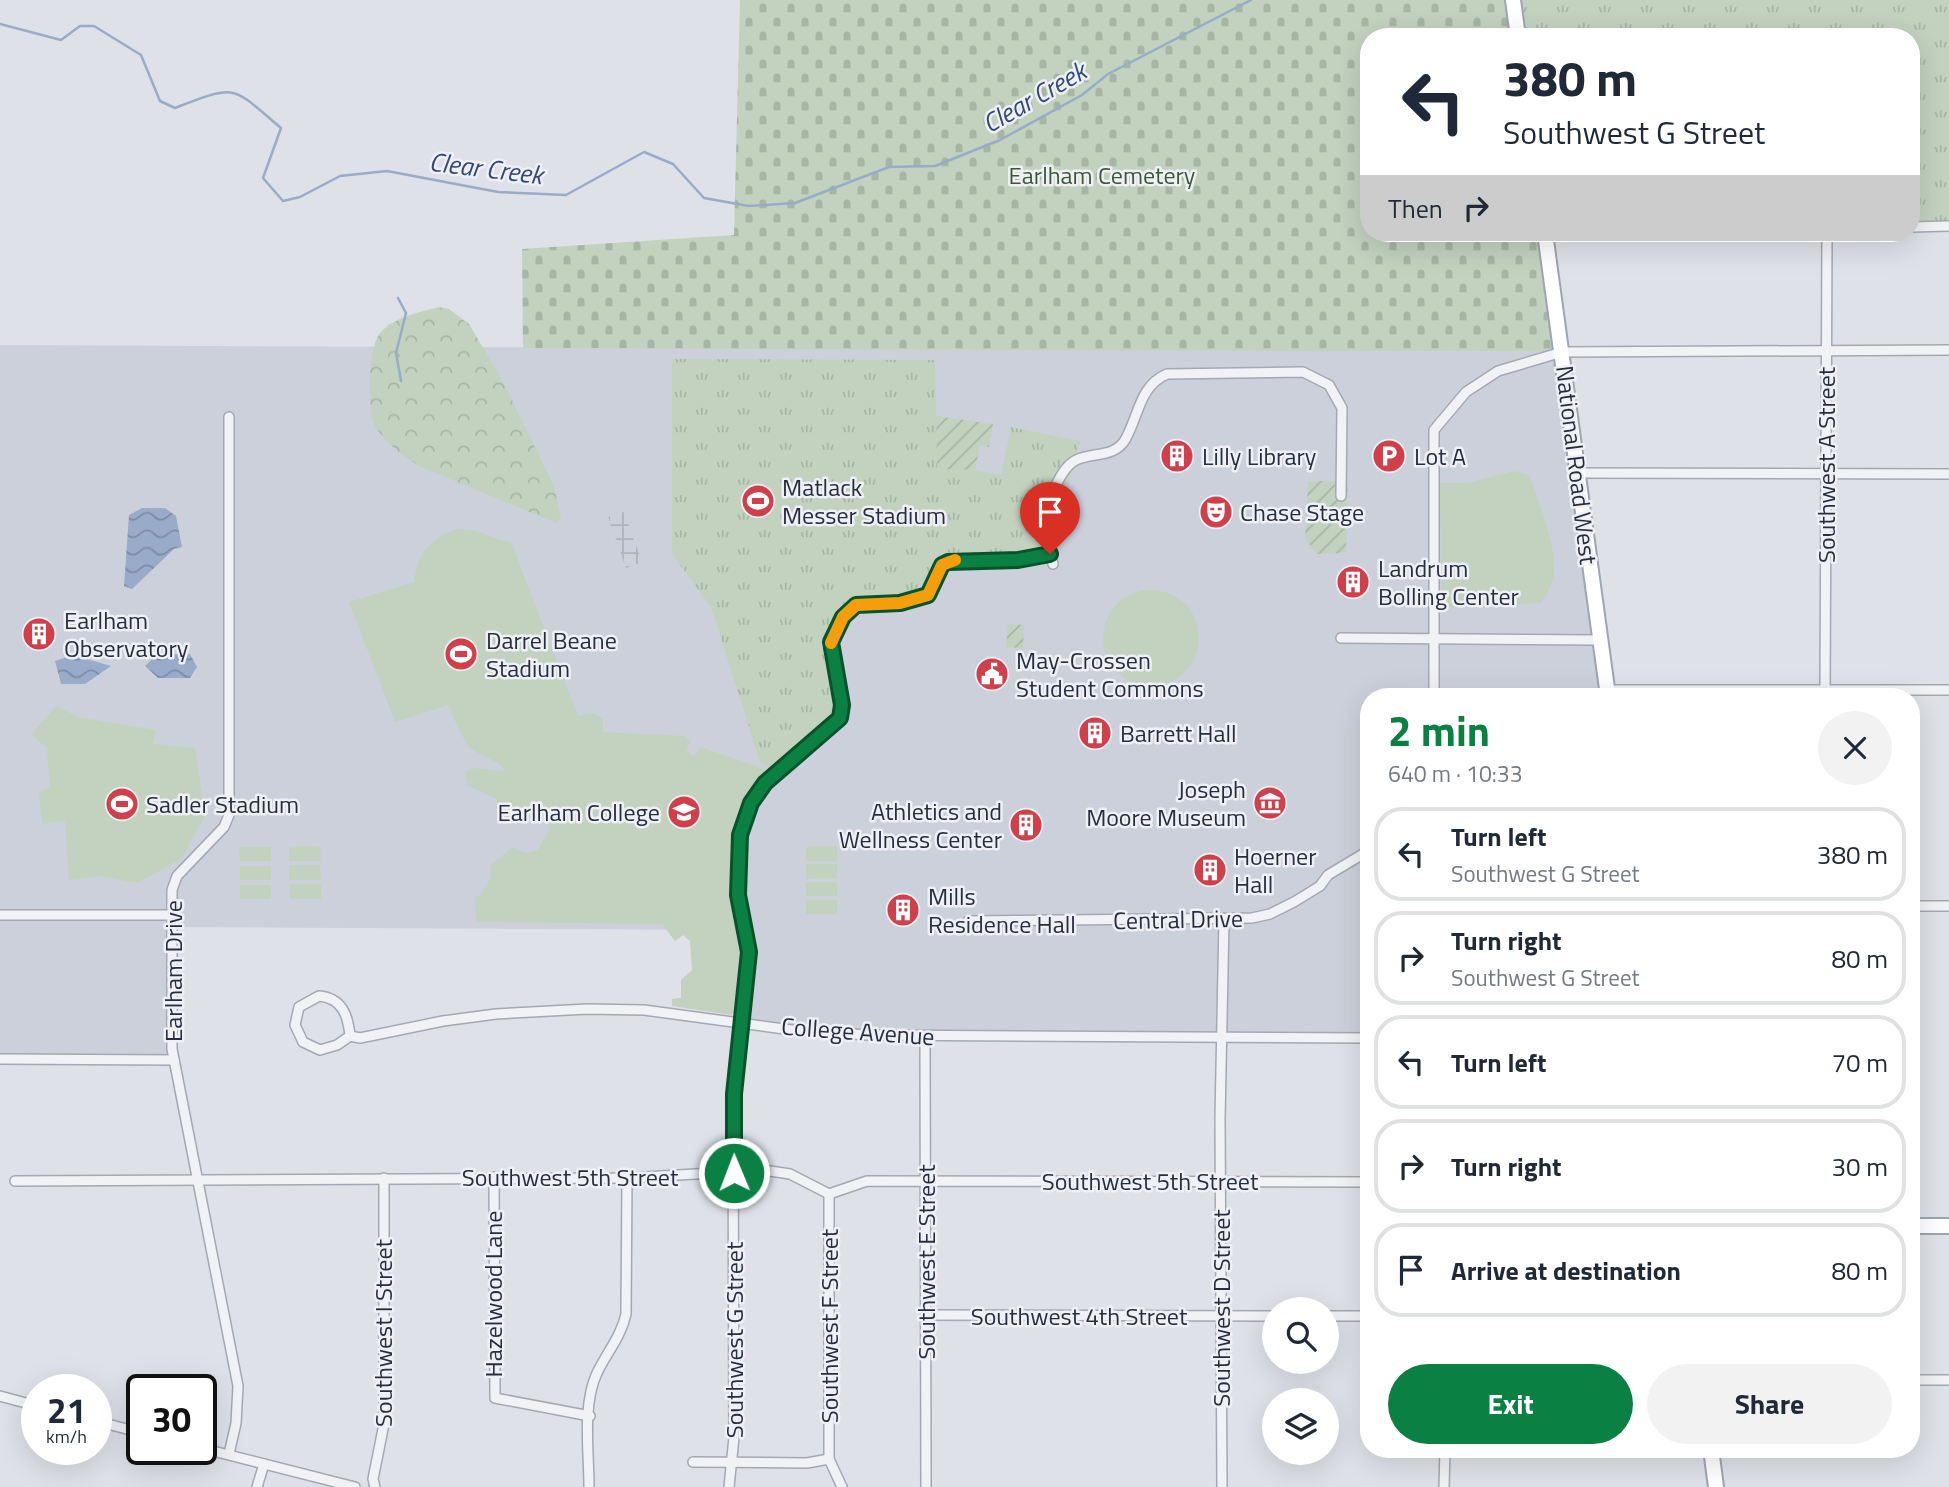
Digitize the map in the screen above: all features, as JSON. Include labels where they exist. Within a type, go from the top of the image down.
[{"type":"main road","points":[[1513,0],[1517,28]]},
{"type":"main road","name":"National Road West","points":[[1546,242],[1607,688]]},
{"type":"main road","points":[[1920,1226],[1949,1226]]},
{"type":"main road","points":[[1712,1458],[1716,1487]]},
{"type":"street","points":[[1920,227],[1949,226]]},
{"type":"street","name":"Southwest A Street","points":[[1825,688],[1827,242]]},
{"type":"street","points":[[1434,688],[1434,430],[1466,392],[1498,371],[1523,361],[1562,352],[1949,350]]},
{"type":"street","points":[[1054,564],[1045,531],[1050,505],[1065,471],[1074,460],[1102,455],[1119,447],[1125,440],[1149,386],[1167,374],[1303,372],[1329,385],[1342,408],[1341,496]]},
{"type":"street","name":"Earlham Drive","points":[[229,417],[229,815],[224,827],[177,876],[170,915],[174,1060],[238,1386],[236,1423],[229,1454]]},
{"type":"street","points":[[1577,473],[1949,474]]},
{"type":"street","name":"Southwest G Street","points":[[729,1487],[732,1461],[734,1094],[744,1021],[749,952],[738,895],[738,858],[740,835],[751,803],[765,783],[840,718],[842,705],[831,642],[843,617],[856,605],[900,603],[928,595],[942,565],[948,562],[1018,560],[1050,554]]},
{"type":"street","points":[[1341,638],[1599,640]]},
{"type":"street","points":[[1920,691],[1949,690]]},
{"type":"street","name":"Central Drive","points":[[968,921],[1224,920],[1270,914],[1320,886],[1328,875],[1360,856]]},
{"type":"street","points":[[1920,906],[1949,906]]},
{"type":"street","points":[[0,915],[170,915]]},
{"type":"street","name":"Southwest D Street","points":[[1222,1487],[1224,920]]},
{"type":"street","name":"College Avenue","points":[[350,1036],[347,1015],[333,999],[312,998],[297,1011],[296,1031],[310,1047],[324,1049],[337,1045],[350,1036],[360,1038],[443,1020],[554,1009],[643,1010],[744,1021],[799,1031],[925,1037],[1360,1038]]},
{"type":"street","name":"Southwest E Street","points":[[925,1037],[926,1487]]},
{"type":"street","points":[[0,1059],[174,1060]]},
{"type":"street","name":"Southwest 5th Street","points":[[15,1181],[627,1178],[782,1172],[829,1194],[867,1181],[1360,1182]]},
{"type":"street","name":"Hazelwood Lane","points":[[494,1177],[495,1398],[590,1416]]},
{"type":"street","name":"Southwest I Street","points":[[375,1487],[373,1479],[384,1424],[384,1178]]},
{"type":"street","points":[[589,1487],[590,1416],[597,1373],[619,1338],[626,1314],[627,1178]]},
{"type":"street","name":"Southwest F Street","points":[[829,1194],[829,1459]]},
{"type":"street","name":"Southwest 4th Street","points":[[927,1315],[1262,1316]]},
{"type":"street","points":[[1339,1316],[1360,1316]]},
{"type":"street","points":[[1920,1380],[1949,1380]]},
{"type":"street","points":[[0,1396],[21,1402]]},
{"type":"street","points":[[217,1451],[355,1487]]},
{"type":"street","points":[[1444,1487],[1445,1458]]},
{"type":"street","points":[[693,1462],[717,1465],[732,1461],[807,1463],[829,1459],[842,1487]]},
{"type":"street","points":[[257,1487],[264,1464]]},
{"type":"shaded area","name":"Earlham College","points":[[0,345],[1562,352],[1607,688],[1360,688],[1360,1038],[869,1035],[744,1021],[745,930],[176,927],[174,1060],[0,1059]]},
{"type":"shaded area","points":[[624,512],[642,562],[626,568],[608,517]]},
{"type":"green space","name":"Earlham Cemetery","points":[[740,0],[1513,0],[1517,28],[1360,28],[1360,242],[1546,242],[1562,352],[523,348],[522,249],[734,235]]},
{"type":"green space","points":[[1513,0],[1949,0],[1949,226],[1920,227],[1920,28],[1517,28]]},
{"type":"green space","points":[[439,307],[449,309],[469,324],[503,382],[554,486],[561,519],[556,523],[421,467],[396,450],[376,428],[371,408],[371,365],[380,333],[392,323]]},
{"type":"green space","points":[[672,359],[935,360],[937,469],[975,470],[1001,475],[1011,427],[1080,441],[1050,554],[948,562],[928,595],[856,605],[831,642],[840,718],[778,772],[760,762],[711,607],[672,554]]},
{"type":"green space","points":[[936,416],[993,424],[989,447],[980,446],[975,470],[937,469]]},
{"type":"green space","points":[[1516,471],[1529,475],[1550,537],[1554,573],[1541,603],[1441,608],[1440,483],[1467,483]]},
{"type":"green space","points":[[1308,481],[1348,481],[1346,553],[1317,554],[1305,539]]},
{"type":"green space","points":[[457,529],[471,530],[511,542],[578,716],[594,713],[603,719],[603,732],[684,736],[691,741],[686,750],[694,756],[700,747],[765,769],[767,775],[745,806],[734,842],[733,891],[745,975],[744,992],[739,1006],[731,1015],[672,1006],[672,999],[681,998],[681,980],[692,970],[690,941],[683,935],[675,941],[662,924],[476,922],[475,895],[480,896],[490,879],[491,864],[513,847],[526,853],[538,850],[550,827],[546,818],[517,816],[496,809],[497,799],[468,786],[465,773],[471,768],[505,771],[469,746],[448,705],[395,722],[349,602],[414,582],[418,563],[426,548],[448,532]]},
{"type":"green space","points":[[1151,590],[1169,594],[1185,604],[1195,620],[1199,638],[1195,656],[1185,672],[1169,682],[1151,686],[1133,682],[1117,672],[1107,656],[1103,638],[1107,620],[1117,604],[1133,594]]},
{"type":"green space","points":[[1008,624],[1024,625],[1023,648],[1006,647]]},
{"type":"green space","name":"Sadler Stadium","points":[[57,706],[78,717],[156,730],[153,744],[195,748],[205,816],[181,859],[137,883],[99,876],[69,880],[65,821],[42,824],[39,792],[50,788],[47,748],[31,734]]},
{"type":"green space","points":[[320,846],[321,861],[289,861],[289,847]]},
{"type":"green space","points":[[837,846],[837,861],[806,861],[806,847]]},
{"type":"green space","points":[[239,847],[271,847],[271,861],[240,861]]},
{"type":"green space","points":[[806,864],[837,864],[837,878],[806,879]]},
{"type":"green space","points":[[289,865],[320,865],[321,880],[289,880]]},
{"type":"green space","points":[[240,866],[271,866],[271,880],[240,880]]},
{"type":"green space","points":[[806,882],[837,882],[837,896],[806,896]]},
{"type":"green space","points":[[289,884],[321,884],[321,899],[290,899]]},
{"type":"green space","points":[[240,885],[271,885],[271,899],[240,899]]},
{"type":"green space","points":[[806,900],[837,900],[837,914],[806,914]]},
{"type":"water","points":[[142,508],[165,508],[176,516],[182,547],[174,549],[132,589],[124,586],[129,515]]},
{"type":"water","points":[[157,654],[190,654],[197,667],[190,678],[158,678],[145,666]]},
{"type":"water","points":[[73,655],[111,666],[85,684],[61,684],[55,661]]},
{"type":"waterway","name":"Clear Creek","points":[[0,24],[61,40],[80,26],[94,26],[141,55],[160,101],[175,108],[223,92],[242,96],[281,128],[263,178],[283,201],[300,197],[340,176],[387,171],[498,192],[566,195],[644,152],[673,164],[704,198],[749,206],[795,203],[889,167],[935,166],[1000,140],[1082,95],[1108,74],[1251,0]]},
{"type":"waterway","points":[[398,298],[406,313],[396,353],[401,381]]},
{"type":"slow traffic","points":[[831,643],[843,617],[856,605],[900,603],[928,595],[942,565],[955,560]]},
{"type":"place","name":"Lilly Library","points":[[1177,456]]},
{"type":"place","name":"Lot A","points":[[1389,456]]},
{"type":"place","name":"Matlack Messer Stadium","points":[[758,501]]},
{"type":"place","name":"Chase Stage","points":[[1216,512]]},
{"type":"place","name":"Landrum Bolling Center","points":[[1353,582]]},
{"type":"place","name":"Earlham Observatory","points":[[39,634]]},
{"type":"place","name":"Darrel Beane Stadium","points":[[461,654]]},
{"type":"place","name":"May-Crossen Student Commons","points":[[992,674]]},
{"type":"place","name":"Barrett Hall","points":[[1095,733]]},
{"type":"place","name":"Joseph Moore Museum","points":[[1270,803]]},
{"type":"place","name":"Sadler Stadium","points":[[122,804]]},
{"type":"place","name":"Earlham College","points":[[684,812]]},
{"type":"place","name":"Athletics and Wellness Center","points":[[1026,825]]},
{"type":"place","name":"Hoerner Hall","points":[[1210,870]]},
{"type":"place","name":"Mills Residence Hall","points":[[903,910]]},
{"type":"route","points":[[734,1173],[734,1094],[749,952],[738,895],[740,835],[751,803],[765,783],[840,718],[842,705],[831,642],[843,617],[856,605],[900,603],[928,595],[935,576],[942,565],[948,562],[1018,560],[1050,554]]}]
